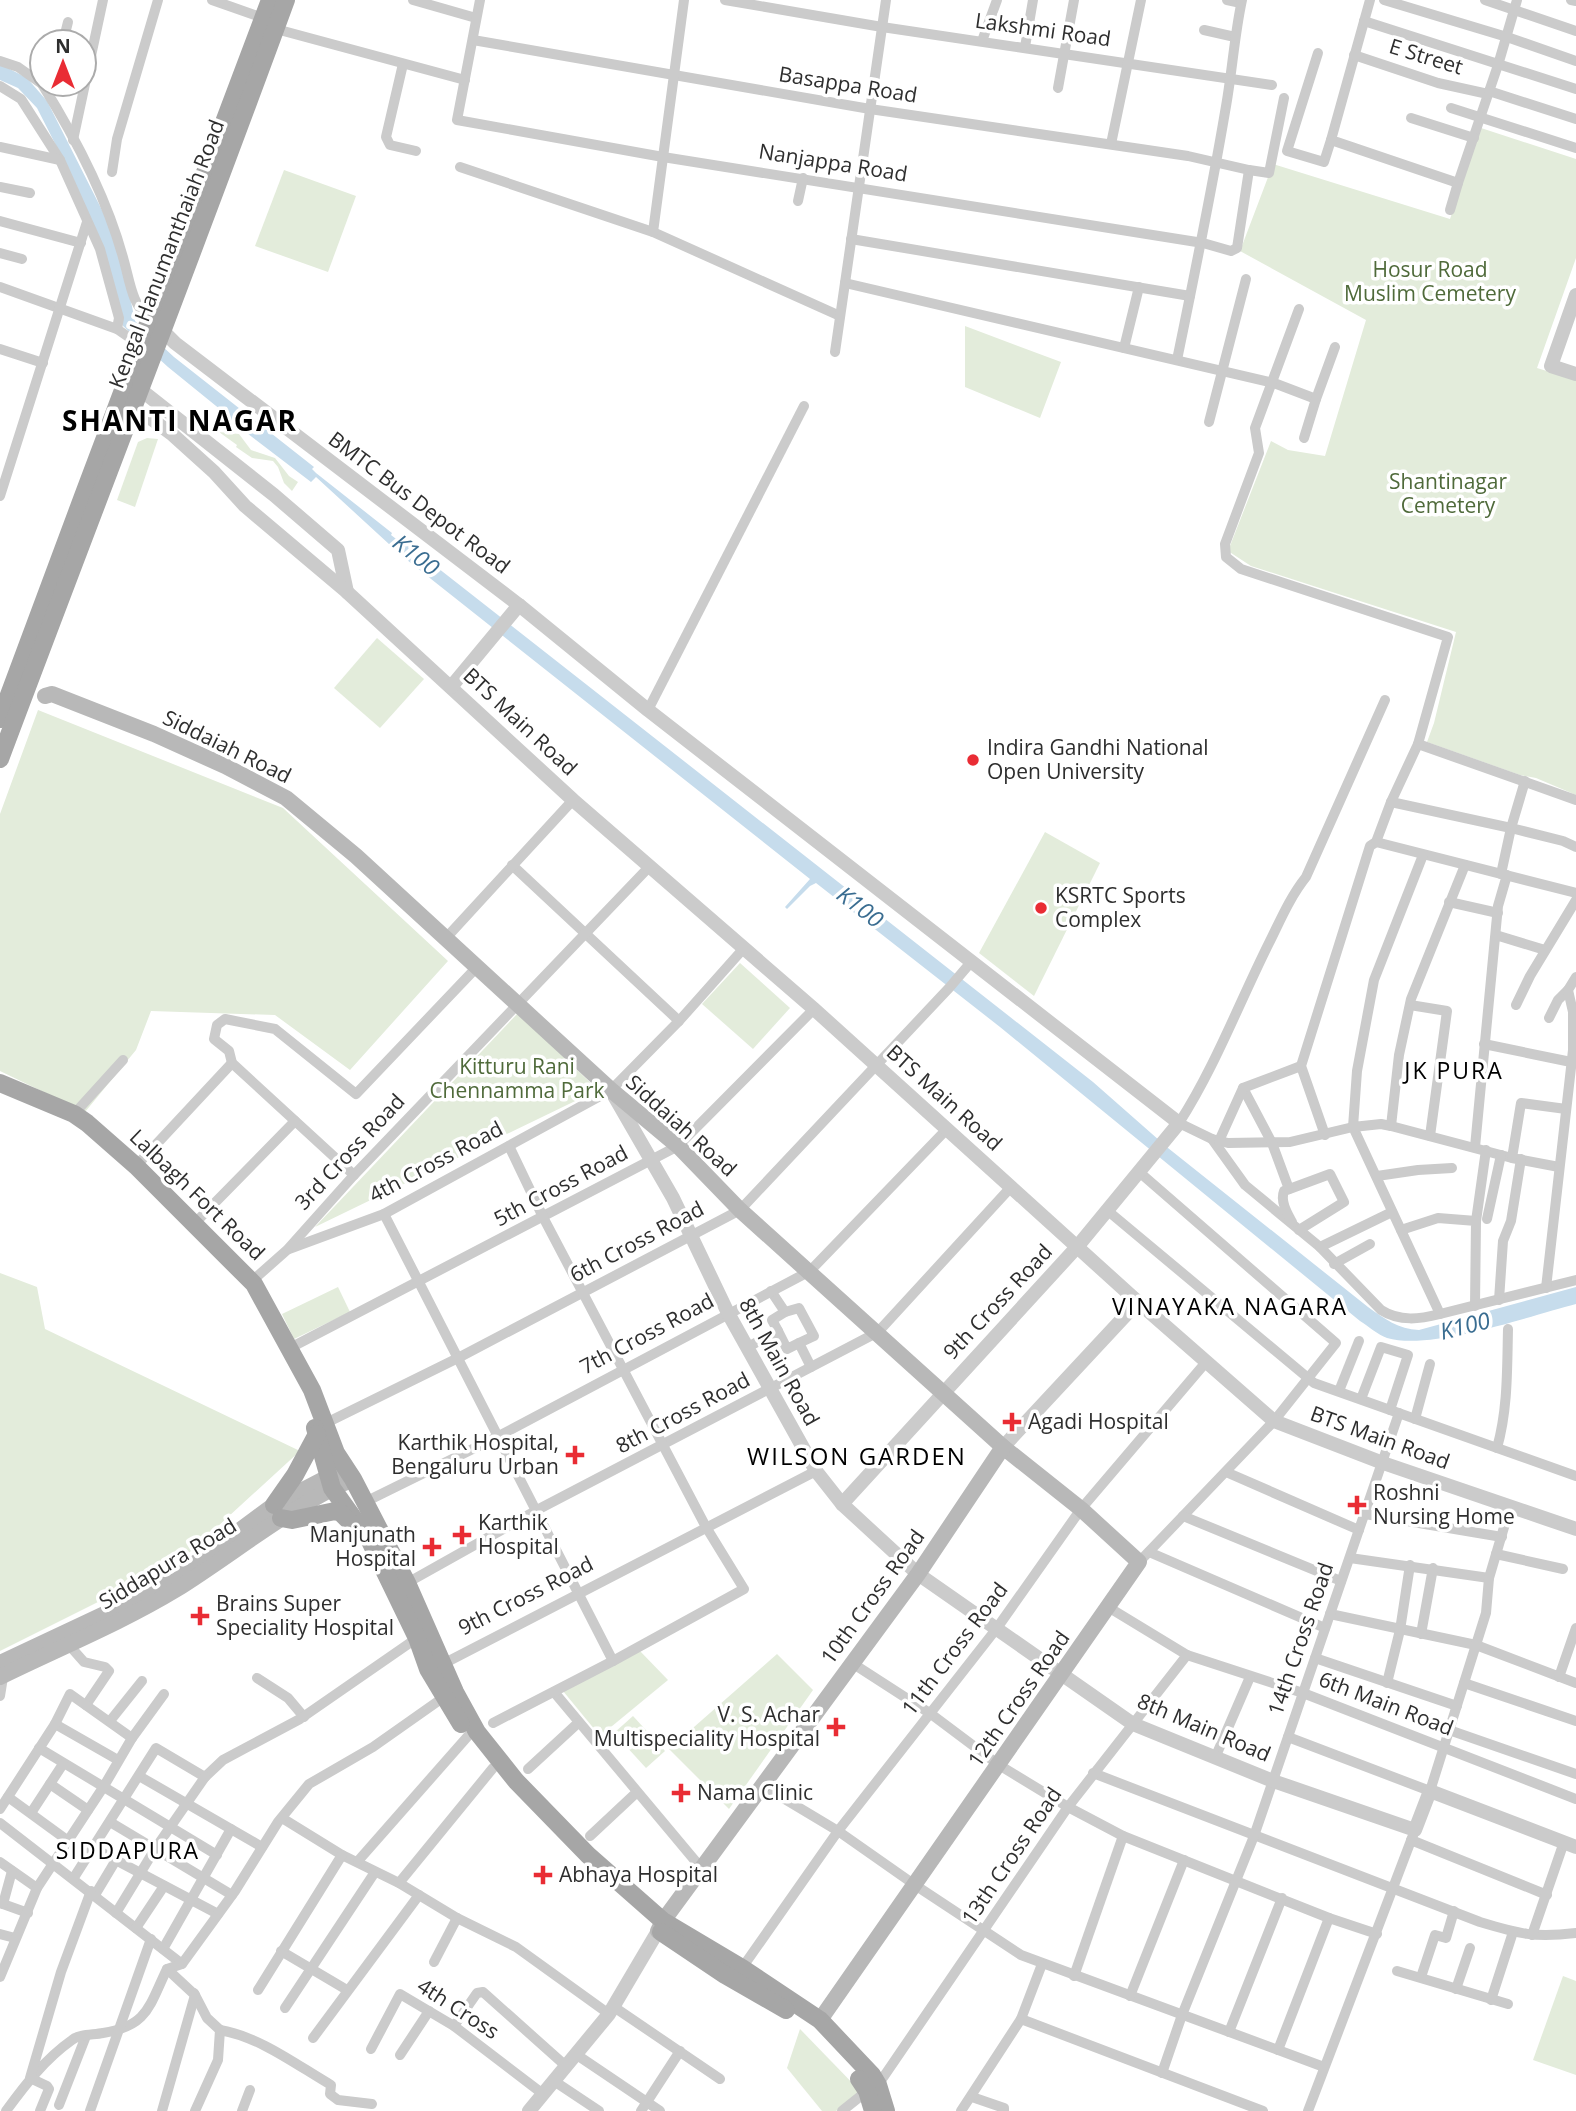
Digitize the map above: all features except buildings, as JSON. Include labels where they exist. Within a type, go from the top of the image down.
[{"type":"main road","name":"Kengal Hanumanthaiah Road","points":[[269,23],[270,0]]},
{"type":"main road","name":"Kengal Hanumanthaiah Road","points":[[0,719],[74,518],[133,388],[269,23],[286,0]]},
{"type":"main road","name":"Kengal Hanumanthaiah Road","points":[[0,759],[13,685]]},
{"type":"main road","name":"Siddaiah Road","points":[[13,685],[45,696],[52,695],[154,734],[225,766],[286,798],[356,856],[611,1090],[678,1146],[740,1210],[944,1391],[1003,1447],[1144,1557]]},
{"type":"main road","name":"Lalbagh Fort Road","points":[[0,1083],[74,1114],[99,1132],[252,1281],[312,1390],[329,1482]]},
{"type":"main road","name":"Lalbagh Fort Road","points":[[0,1094],[54,1117],[85,1135],[179,1221],[239,1281],[320,1429],[365,1502],[407,1583],[477,1732],[499,1762],[661,1926]]},
{"type":"main road","points":[[278,1512],[320,1429]]},
{"type":"main road","name":"10th Cross Road","points":[[661,1926],[918,1574],[1003,1447]]},
{"type":"main road","points":[[278,1512],[329,1482],[349,1474]]},
{"type":"main road","points":[[329,1482],[370,1541],[428,1669],[444,1697],[468,1736],[493,1768],[546,1829],[661,1926],[806,2023],[873,2088],[873,2111]]},
{"type":"main road","points":[[278,1512],[292,1520],[335,1511],[341,1513],[370,1541]]},
{"type":"main road","name":"Siddapura Road","points":[[1,1669],[69,1645],[174,1590],[278,1512]]},
{"type":"main road","name":"Siddapura Road","points":[[1,1669],[130,1602],[278,1512]]},
{"type":"main road","name":"12th Cross Road","points":[[820,2020],[1144,1557]]},
{"type":"main road","points":[[661,1926],[742,1968],[820,2020],[853,2053],[886,2111]]},
{"type":"street","points":[[73,140],[103,0]]},
{"type":"street","points":[[112,172],[117,139],[158,0]]},
{"type":"street","points":[[212,0],[269,23],[465,80],[480,0]]},
{"type":"street","points":[[413,0],[476,18]]},
{"type":"street","points":[[653,232],[684,0]]},
{"type":"street","name":"Lakshmi Road","points":[[725,0],[769,3],[882,27],[1272,85]]},
{"type":"street","points":[[835,352],[886,0]]},
{"type":"street","points":[[982,41],[997,0]]},
{"type":"street","points":[[1025,47],[1033,0]]},
{"type":"street","points":[[1058,88],[1074,0]]},
{"type":"street","points":[[1111,144],[1141,0]]},
{"type":"street","points":[[1177,360],[1203,243],[1231,78],[1241,1],[1227,0]]},
{"type":"street","points":[[1318,53],[1287,152],[1324,162],[1370,0]]},
{"type":"street","points":[[1384,0],[1576,61]]},
{"type":"street","points":[[1485,0],[1516,4],[1576,31]]},
{"type":"street","points":[[1571,0],[1576,1]]},
{"type":"street","points":[[1450,210],[1516,4]]},
{"type":"street","points":[[66,28],[68,22]]},
{"type":"street","points":[[1364,22],[1576,89]]},
{"type":"street","points":[[1204,30],[1235,37]]},
{"type":"street","name":"Basappa Road","points":[[473,40],[870,108],[1111,144],[1249,170]]},
{"type":"street","name":"E Street","points":[[1354,55],[1438,83],[1489,93],[1576,119]]},
{"type":"street","points":[[0,61],[18,66],[28,74]]},
{"type":"street","points":[[403,64],[386,137],[390,145],[416,151]]},
{"type":"street","name":"Nanjappa Road","points":[[465,80],[457,120],[663,157],[1203,243],[1231,251],[1237,248],[1249,170]]},
{"type":"street","points":[[0,86],[21,99],[67,171],[100,249],[119,318],[117,330]]},
{"type":"street","points":[[51,98],[116,230],[138,310],[150,338]]},
{"type":"street","points":[[1249,170],[1269,173],[1284,98]]},
{"type":"street","points":[[1451,108],[1576,148]]},
{"type":"street","points":[[1411,118],[1474,138]]},
{"type":"street","points":[[1331,140],[1458,183]]},
{"type":"street","points":[[0,147],[60,160]]},
{"type":"street","points":[[67,171],[79,157]]},
{"type":"street","points":[[460,167],[653,232],[840,316]]},
{"type":"street","points":[[798,201],[803,178]]},
{"type":"street","points":[[0,187],[30,193]]},
{"type":"street","points":[[0,221],[81,243]]},
{"type":"street","points":[[0,496],[87,222]]},
{"type":"street","points":[[851,239],[1190,296]]},
{"type":"street","points":[[0,253],[22,259]]},
{"type":"street","points":[[1209,422],[1246,279]]},
{"type":"street","points":[[845,283],[1222,370],[1274,383],[1316,399]]},
{"type":"street","points":[[0,287],[117,330],[150,338]]},
{"type":"street","points":[[1124,348],[1139,287]]},
{"type":"street","points":[[1576,295],[1551,366],[1576,374]]},
{"type":"street","points":[[1299,309],[1274,383],[1255,428],[1259,453],[1225,544],[1226,556],[1241,569],[1448,637],[1418,744],[1376,842],[1370,846],[1301,1066],[1325,1135]]},
{"type":"street","name":"BMTC Bus Depot Road","points":[[150,338],[175,343],[519,605],[648,710],[1179,1123]]},
{"type":"street","points":[[1304,438],[1335,348]]},
{"type":"street","points":[[0,349],[43,363]]},
{"type":"street","points":[[133,388],[274,495],[338,550],[347,592]]},
{"type":"street","points":[[648,710],[804,406]]},
{"type":"street","name":"BTS Main Road","points":[[125,407],[146,415],[173,435],[214,472],[245,506],[347,592],[573,800],[814,1009],[1274,1421],[1383,1464],[1576,1529]]},
{"type":"street","points":[[451,687],[519,605]]},
{"type":"street","points":[[1385,700],[1306,877],[1246,988],[1200,1090],[1179,1123],[1216,1140],[1272,1143],[1300,1141],[1353,1127],[1381,1124],[1559,1167]]},
{"type":"street","points":[[1418,744],[1576,800]]},
{"type":"street","points":[[1475,1306],[1481,1220],[1485,1044],[1495,939],[1511,828],[1525,781]]},
{"type":"street","points":[[446,939],[573,800]]},
{"type":"street","points":[[1391,802],[1511,828],[1563,841],[1576,847]]},
{"type":"street","points":[[1376,842],[1576,893]]},
{"type":"street","points":[[1423,855],[1374,980],[1357,1071],[1353,1127],[1440,1314]]},
{"type":"street","points":[[512,865],[679,1021]]},
{"type":"street","points":[[1391,1126],[1399,1055],[1410,1005],[1465,865]]},
{"type":"street","name":"3rd Cross Road","points":[[252,1281],[287,1250],[354,1175],[650,866]]},
{"type":"street","points":[[1516,1005],[1565,915],[1576,900]]},
{"type":"street","points":[[1449,902],[1498,913]]},
{"type":"street","points":[[1565,915],[1576,921]]},
{"type":"street","points":[[1495,939],[1499,936],[1545,950]]},
{"type":"street","name":"4th Cross Road","points":[[287,1250],[384,1213],[611,1090],[679,1021],[744,948]]},
{"type":"street","name":"6th Cross Road","points":[[320,1429],[740,1210],[972,961]]},
{"type":"street","points":[[354,1175],[232,1063],[229,1051],[214,1038],[213,1032],[217,1025],[225,1019],[275,1029],[356,1094],[477,967]]},
{"type":"street","points":[[1549,1018],[1558,1000],[1576,977]]},
{"type":"street","points":[[1546,1288],[1571,1062],[1573,1013],[1568,990]]},
{"type":"street","points":[[1410,1005],[1447,1011],[1430,1136]]},
{"type":"street","name":"5th Cross Road","points":[[290,1348],[678,1146],[814,1009]]},
{"type":"street","points":[[1485,1044],[1571,1062]]},
{"type":"street","points":[[74,1114],[123,1060]]},
{"type":"street","points":[[136,1167],[232,1063]]},
{"type":"street","points":[[1216,1140],[1243,1088],[1301,1066]]},
{"type":"street","points":[[1243,1088],[1272,1143],[1289,1189]]},
{"type":"street","name":"8th Main Road","points":[[611,1090],[673,1198],[768,1389],[816,1471],[842,1504],[918,1574],[1133,1724],[1413,1835]]},
{"type":"street","points":[[1499,1300],[1503,1241],[1511,1221],[1512,1157],[1521,1103],[1566,1109]]},
{"type":"street","points":[[194,1224],[295,1121]]},
{"type":"street","name":"9th Cross Road","points":[[842,1504],[1077,1247],[1179,1123]]},
{"type":"street","name":"7th Cross Road","points":[[365,1502],[496,1437],[810,1271],[947,1129]]},
{"type":"street","points":[[1216,1140],[1245,1185],[1320,1247],[1381,1310],[1392,1317],[1417,1318],[1440,1314],[1576,1280]]},
{"type":"street","points":[[493,1723],[744,1589],[706,1527],[543,1217],[509,1146]]},
{"type":"street","points":[[1481,1220],[1512,1157]]},
{"type":"street","points":[[1377,1176],[1452,1168]]},
{"type":"street","name":"12th Cross Road","points":[[1138,1171],[1336,1343],[1274,1421],[1144,1557]]},
{"type":"street","points":[[1330,1174],[1344,1202],[1296,1227],[1286,1210],[1282,1195],[1289,1189],[1330,1174]]},
{"type":"street","name":"8th Cross Road","points":[[407,1583],[537,1510],[878,1332],[1012,1186]]},
{"type":"street","points":[[1108,1211],[1314,1382],[1576,1476]]},
{"type":"street","points":[[1320,1247],[1392,1212]]},
{"type":"street","points":[[384,1213],[496,1437],[537,1510],[613,1661]]},
{"type":"street","points":[[1401,1230],[1438,1218],[1481,1220]]},
{"type":"street","points":[[1334,1264],[1370,1244]]},
{"type":"street","points":[[771,1291],[785,1312]]},
{"type":"street","name":"10th Cross Road","points":[[1003,1447],[1138,1302]]},
{"type":"street","points":[[799,1308],[814,1335],[787,1349],[772,1320],[785,1312],[799,1308]]},
{"type":"street","points":[[1497,1448],[1503,1426],[1507,1388],[1508,1329]]},
{"type":"street","points":[[746,1348],[778,1331]]},
{"type":"street","points":[[1339,1391],[1359,1341]]},
{"type":"street","points":[[799,1343],[811,1367]]},
{"type":"street","name":"14th Cross Road","points":[[1162,2073],[1181,2015],[1254,1836],[1383,1464],[1408,1355],[1381,1347],[1361,1399]]},
{"type":"street","name":"11th Cross Road","points":[[742,1968],[838,1831],[997,1628],[1081,1509],[1208,1361]]},
{"type":"street","points":[[1415,1419],[1430,1364]]},
{"type":"street","name":"9th Cross Road","points":[[443,1664],[816,1471]]},
{"type":"street","points":[[1226,1472],[1359,1530]]},
{"type":"street","points":[[1308,2111],[1430,1791],[1486,1613],[1489,1578],[1510,1507]]},
{"type":"street","points":[[1365,1514],[1502,1536]]},
{"type":"street","points":[[1183,1516],[1341,1581]]},
{"type":"street","points":[[1496,1554],[1563,1569]]},
{"type":"street","points":[[1144,1557],[1325,1628]]},
{"type":"street","points":[[1350,1558],[1489,1578]]},
{"type":"street","points":[[1387,1683],[1400,1630],[1410,1565]]},
{"type":"street","points":[[1421,1634],[1433,1568]]},
{"type":"street","name":"6th Main Road","points":[[1108,1607],[1186,1655],[1303,1693],[1576,1799]]},
{"type":"street","points":[[1330,1614],[1476,1645],[1576,1683]]},
{"type":"street","points":[[1559,1677],[1576,1629]]},
{"type":"street","points":[[116,1913],[186,1804],[205,1777],[223,1760],[304,1717],[416,1638]]},
{"type":"street","points":[[69,1645],[84,1662],[105,1667],[108,1671],[86,1705]]},
{"type":"street","name":"13th Cross Road","points":[[842,2111],[873,2088],[1068,1807],[1186,1655]]},
{"type":"street","points":[[1315,1658],[1457,1706]]},
{"type":"street","points":[[852,1663],[931,1714],[999,1765],[1068,1807],[1123,1836],[1329,1918],[1377,1934]]},
{"type":"street","points":[[0,1696],[1,1669]]},
{"type":"street","points":[[1216,1758],[1250,1677]]},
{"type":"street","points":[[257,1678],[288,1698],[304,1717]]},
{"type":"street","points":[[110,1721],[142,1681]]},
{"type":"street","points":[[1464,1684],[1576,1721]]},
{"type":"street","points":[[554,1692],[702,1869]]},
{"type":"street","points":[[0,1809],[55,1724],[70,1694],[132,1738]]},
{"type":"street","points":[[0,1977],[37,1888],[132,1738],[164,1694]]},
{"type":"street","points":[[6,2111],[30,2078],[74,2038],[117,2031],[144,2016],[167,1969],[181,1964],[232,1895],[282,1818],[309,1784],[373,1747],[444,1697]]},
{"type":"street","points":[[528,1769],[578,1723]]},
{"type":"street","points":[[55,1724],[118,1760]]},
{"type":"street","points":[[1449,1730],[1576,1773]]},
{"type":"street","points":[[358,1861],[468,1736]]},
{"type":"street","points":[[1288,1737],[1570,1844],[1532,1935]]},
{"type":"street","points":[[38,1748],[217,1855]]},
{"type":"street","points":[[73,1880],[156,1748],[205,1777]]},
{"type":"street","points":[[31,1813],[64,1764]]},
{"type":"street","points":[[398,1883],[493,1768]]},
{"type":"street","points":[[1093,1773],[1454,1912],[1513,1932],[1532,1935],[1576,1933]]},
{"type":"street","points":[[139,1776],[262,1847]]},
{"type":"street","points":[[50,1784],[88,1810]]},
{"type":"street","points":[[763,1786],[838,1831],[1021,1955],[1324,2067]]},
{"type":"street","points":[[590,1836],[636,1793]]},
{"type":"street","points":[[8,1797],[67,1840]]},
{"type":"street","points":[[282,1818],[457,1919],[516,1947],[720,2079]]},
{"type":"street","points":[[110,1822],[232,1895]]},
{"type":"street","points":[[0,1823],[181,1964]]},
{"type":"street","points":[[163,1949],[231,1829]]},
{"type":"street","points":[[1413,1835],[1547,1895]]},
{"type":"street","points":[[1074,1976],[1123,1836]]},
{"type":"street","points":[[93,1848],[218,1914]]},
{"type":"street","points":[[258,1990],[342,1855]]},
{"type":"street","points":[[30,2078],[61,1972],[93,1893],[116,1860]]},
{"type":"street","points":[[1129,1996],[1184,1860]]},
{"type":"street","points":[[0,1862],[37,1888]]},
{"type":"street","points":[[12,1871],[2,1903],[28,1913]]},
{"type":"street","points":[[285,2008],[374,1872]]},
{"type":"street","points":[[136,1928],[164,1886]]},
{"type":"street","points":[[313,2038],[419,1895]]},
{"type":"street","points":[[1230,2032],[1282,1898]]},
{"type":"street","points":[[1421,1977],[1435,1935],[1446,1938],[1454,1912]]},
{"type":"street","points":[[1278,2050],[1329,1918]]},
{"type":"street","points":[[434,1962],[457,1919]]},
{"type":"street","points":[[534,2109],[543,2094],[612,2010],[661,1926]]},
{"type":"street","points":[[1491,2000],[1513,1932]]},
{"type":"street","points":[[0,1934],[15,1938]]},
{"type":"street","points":[[90,2111],[151,1939]]},
{"type":"street","points":[[1456,1989],[1470,1948]]},
{"type":"street","points":[[281,1951],[347,1990]]},
{"type":"street","points":[[961,2111],[1021,2020],[1042,1964]]},
{"type":"street","points":[[167,1969],[194,1993],[207,2018],[220,2030],[239,2033],[255,2040],[331,2085],[330,2094],[338,2100],[372,2104]]},
{"type":"street","points":[[1397,1971],[1508,2004]]},
{"type":"street","points":[[454,2026],[477,1993],[482,1992],[567,2067]]},
{"type":"street","points":[[162,2111],[195,1998],[194,1993]]},
{"type":"street","name":"4th Cross","points":[[371,2049],[400,1994],[454,2026],[543,2094]]},
{"type":"street","points":[[400,2055],[429,2011]]},
{"type":"street","points":[[1021,2020],[1263,2111]]},
{"type":"street","points":[[195,2111],[218,2060],[220,2030]]},
{"type":"street","points":[[59,2105],[86,2036]]},
{"type":"street","points":[[644,2106],[680,2051]]},
{"type":"street","points":[[577,2055],[644,2106],[660,2111]]},
{"type":"street","points":[[30,2078],[49,2089],[40,2111]]},
{"type":"street","points":[[554,2081],[599,2111]]},
{"type":"street","points":[[242,2111],[250,2090]]},
{"type":"street","points":[[972,2097],[1004,2108],[1004,2111]]},
{"type":"green space","name":"Shantinagar Cemetery","points":[[1481,128],[1576,159],[1576,258],[1537,368],[1576,380],[1576,795],[1536,778],[1520,775],[1427,742],[1456,632],[1251,566],[1228,551],[1271,441],[1288,450],[1325,456],[1366,320],[1240,251],[1273,164],[1450,219]]},
{"type":"green space","points":[[284,170],[356,196],[328,272],[255,246]]},
{"type":"green space","points":[[965,326],[1061,362],[1040,418],[965,387]]},
{"type":"green space","points":[[219,432],[239,434],[251,450],[275,458],[289,476],[298,482],[292,491],[284,483],[273,461],[252,458]]},
{"type":"green space","points":[[147,438],[158,439],[135,507],[117,500],[138,442]]},
{"type":"green space","points":[[377,638],[424,679],[380,728],[334,688]]},
{"type":"green space","points":[[38,710],[283,808],[448,961],[350,1070],[275,1015],[151,1011],[136,1050],[85,1112],[0,1071],[0,814]]},
{"type":"green space","name":"KSRTC Sports Complex","points":[[1045,832],[1100,863],[1034,996],[979,953]]},
{"type":"green space","points":[[740,963],[790,1008],[753,1049],[702,1004]]},
{"type":"green space","name":"Kitturu Rani Chennamma Park","points":[[518,1013],[598,1090],[315,1227]]},
{"type":"green space","points":[[0,1273],[37,1287],[45,1329],[300,1451],[180,1561],[0,1651]]},
{"type":"green space","points":[[338,1287],[350,1312],[294,1339],[282,1314]]},
{"type":"green space","points":[[638,1649],[668,1680],[600,1736],[563,1691]]},
{"type":"green space","points":[[777,1654],[813,1690],[729,1809],[669,1749]]},
{"type":"green space","points":[[633,1716],[665,1751],[646,1768],[614,1733]]},
{"type":"green space","points":[[1563,1976],[1576,1981],[1576,2075],[1533,2060]]},
{"type":"green space","points":[[800,2029],[861,2092],[836,2111],[822,2111],[787,2068]]},
{"type":"water","name":"K100","points":[[0,64],[28,79],[28,98],[44,98],[47,101],[108,222],[135,321],[174,357],[314,467],[312,469],[316,473],[392,533],[391,535],[404,545],[406,543],[1093,1082],[1168,1148],[1368,1307],[1398,1325],[1419,1330],[1576,1287],[1576,1304],[1454,1336],[1406,1341],[1384,1337],[1360,1321],[1000,1027],[816,883],[787,909],[785,907],[810,879],[402,556],[316,477],[311,482],[222,414],[221,410],[123,326],[116,295],[67,167],[37,108],[18,88],[0,80]]},
{"type":"place","name":"Indira Gandhi National Open University","points":[[973,760]]},
{"type":"place","name":"KSRTC Sports Complex","points":[[1041,908]]},
{"type":"place","name":"Agadi Hospital","points":[[1012,1422]]},
{"type":"place","name":"Karthik Hospital, Bengaluru Urban","points":[[575,1455]]},
{"type":"place","name":"Roshni Nursing Home","points":[[1357,1505]]},
{"type":"place","name":"Karthik Hospital","points":[[462,1535]]},
{"type":"place","name":"Manjunath Hospital","points":[[432,1547]]},
{"type":"place","name":"Brains Super Speciality Hospital","points":[[200,1616]]},
{"type":"place","name":"V. S. Achar Multispeciality Hospital","points":[[836,1727]]},
{"type":"place","name":"Nama Clinic","points":[[681,1793]]},
{"type":"place","name":"Abhaya Hospital","points":[[543,1875]]},
{"type":"district","name":"SHANTI NAGAR","points":[[180,421]]},
{"type":"district","name":"JK PURA","points":[[1454,1071]]},
{"type":"district","name":"VINAYAKA NAGARA","points":[[1230,1307]]},
{"type":"district","name":"WILSON GARDEN","points":[[857,1457]]},
{"type":"district","name":"SIDDAPURA","points":[[128,1851]]},
{"type":"park label","name":"Hosur Road Muslim Cemetery","points":[[1430,282]]}]
